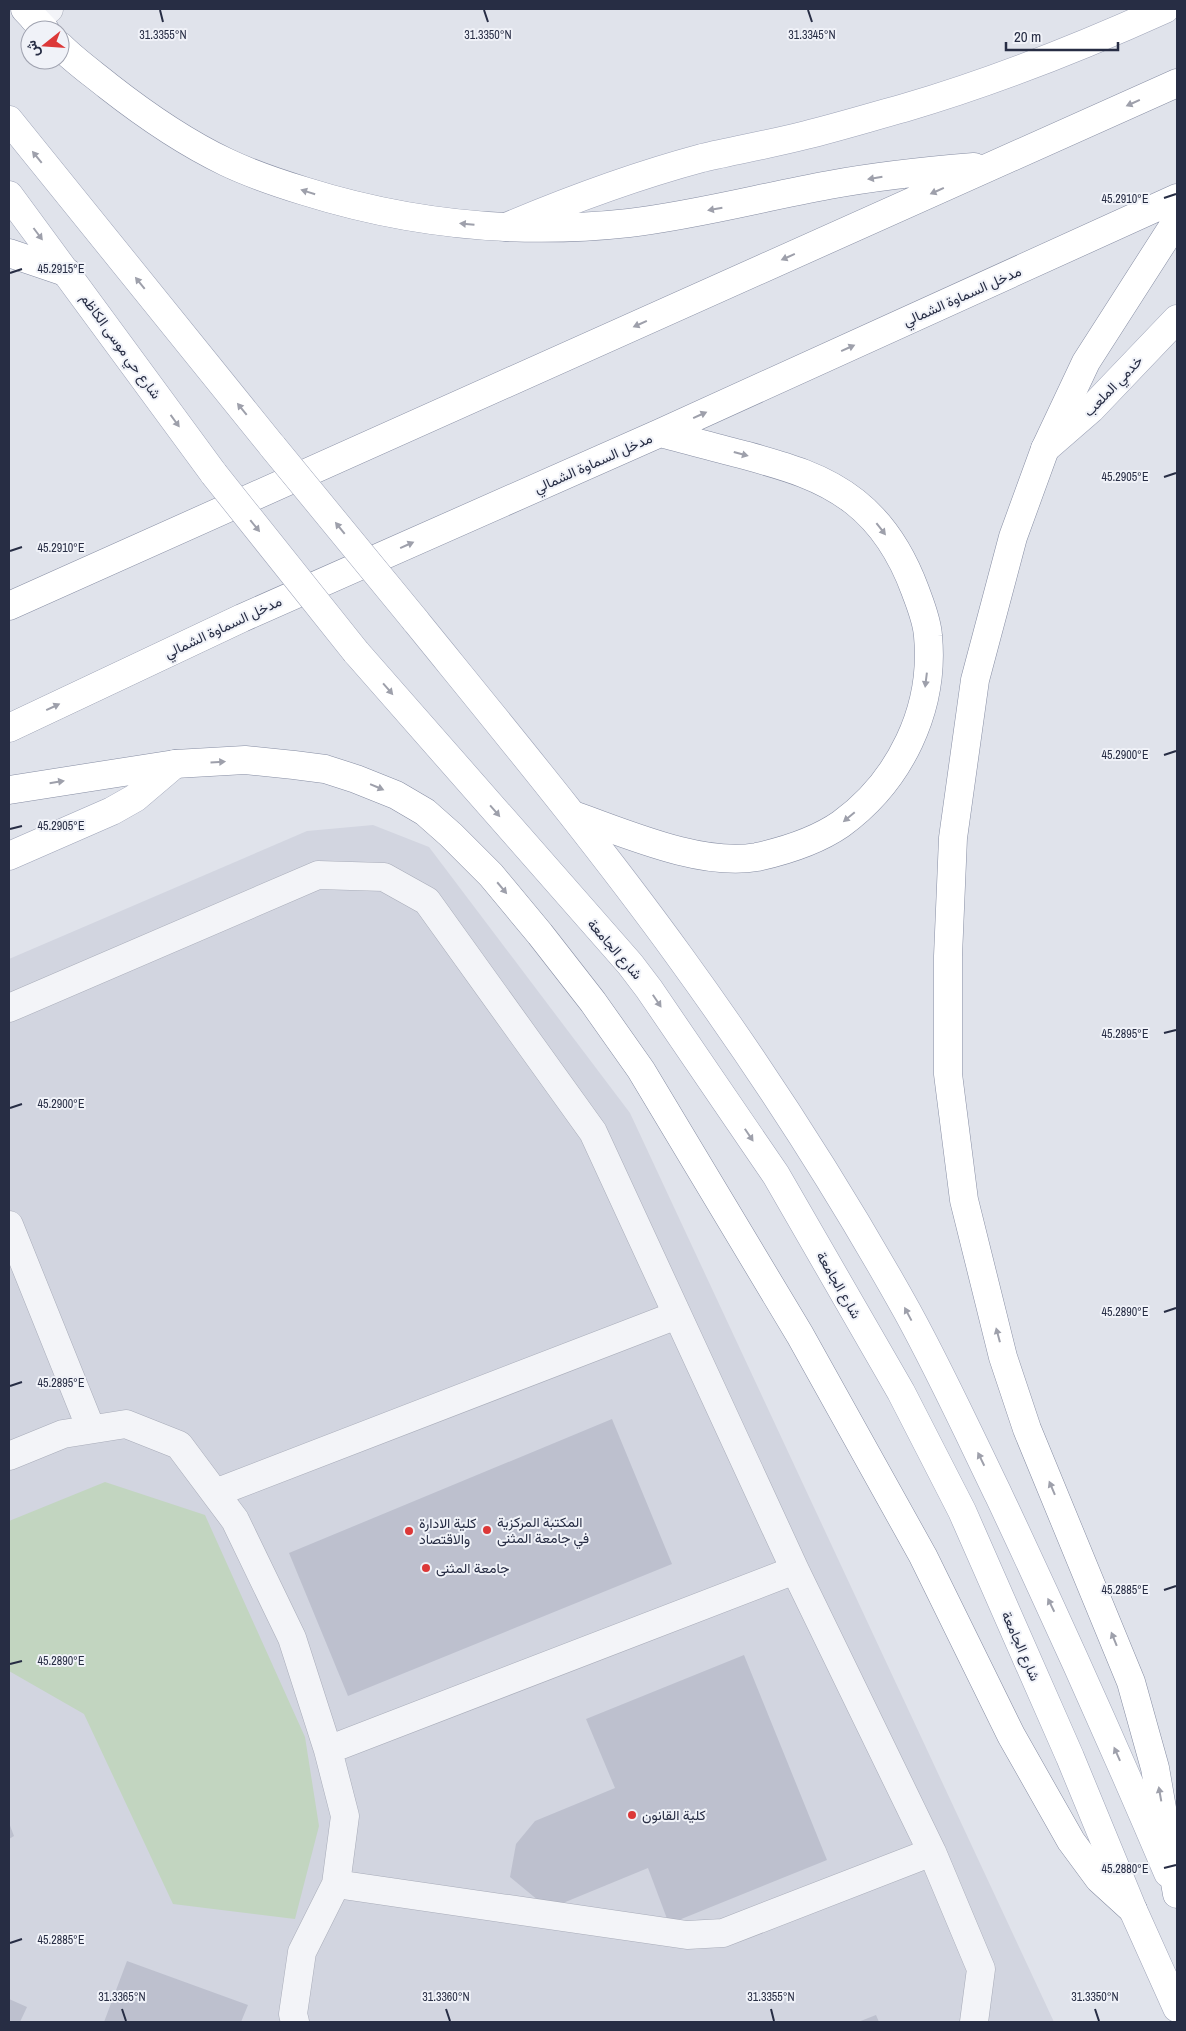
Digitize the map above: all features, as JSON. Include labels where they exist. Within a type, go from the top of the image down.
[{"type":"main road","points":[[506,227],[579,198],[653,172],[703,158],[806,135],[915,104],[1006,74],[1104,37],[1165,9]]},
{"type":"main road","points":[[70,56],[177,136],[228,163],[280,183],[334,200],[388,213],[444,222],[506,227],[568,227],[630,223],[884,176],[993,166]]},
{"type":"main road","points":[[9,606],[1177,83]]},
{"type":"main road","points":[[9,120],[572,816],[680,956],[768,1083],[853,1219],[907,1312],[964,1423],[1063,1630],[1177,1895]]},
{"type":"main road","name":"شارع حي موسى الكاظم","points":[[9,195],[214,474],[356,652]]},
{"type":"main road","name":"مدخل السماوة الشمالي","points":[[9,728],[251,614],[660,433],[1177,198]]},
{"type":"main road","points":[[1177,220],[1086,362],[1045,449],[1013,536],[975,680],[953,838],[948,956],[948,1074],[964,1200],[1004,1357],[1027,1429],[1131,1682],[1155,1768],[1177,1895]]},
{"type":"main road","points":[[9,253],[68,273]]},
{"type":"main road","name":"خدمي الملعب","points":[[1045,449],[1091,409],[1177,318]]},
{"type":"main road","points":[[572,816],[676,850],[725,860],[756,857],[792,846],[815,838],[840,824],[865,803],[885,782],[904,753],[914,732],[924,702],[928,664],[928,634],[907,570],[895,547],[878,524],[855,502],[828,483],[792,468],[660,433]]},
{"type":"main road","points":[[9,596],[38,592]]},
{"type":"main road","name":"شارع الجامعة","points":[[356,652],[630,964],[776,1175],[901,1392],[962,1511],[1177,2008]]},
{"type":"main road","points":[[9,790],[176,764],[245,760],[325,769],[356,779],[396,796],[425,812],[491,876],[593,1002],[641,1070],[800,1335],[923,1556],[1011,1735],[1071,1841],[1099,1879],[1133,1910]]},
{"type":"main road","points":[[9,856],[112,812],[135,798],[176,764]]},
{"type":"lane","points":[[9,1008],[318,874],[384,876],[427,901],[593,1132],[796,1570],[932,1852],[981,1969],[974,2022]]},
{"type":"lane","points":[[9,1225],[91,1429]]},
{"type":"lane","points":[[215,1493],[677,1315]]},
{"type":"lane","points":[[9,1456],[63,1434],[126,1424],[179,1445],[235,1520],[292,1638],[328,1750],[345,1816],[336,1884],[302,1952],[294,2014],[295,2022]]},
{"type":"lane","points":[[328,1750],[796,1570]]},
{"type":"lane","points":[[336,1884],[687,1935],[723,1933],[932,1852]]},
{"type":"shaded area","name":"جامعة المثنى","points":[[373,825],[429,847],[630,1113],[1054,2022],[9,2022],[9,959],[307,831]]},
{"type":"green space","points":[[105,1482],[205,1515],[305,1737],[319,1826],[295,1919],[173,1904],[84,1714],[9,1671],[9,1521]]},
{"type":"building","points":[[612,1419],[672,1564],[348,1696],[289,1553]]},
{"type":"building","points":[[744,1655],[827,1860],[669,1924],[648,1868],[563,1903],[539,1901],[510,1877],[516,1844],[535,1821],[615,1788],[586,1719]]},
{"type":"building","points":[[9,1823],[14,1836],[9,1839]]},
{"type":"building","points":[[127,1961],[248,2005],[241,2022],[104,2022]]},
{"type":"building","points":[[9,1999],[27,2007],[20,2022],[9,2022]]},
{"type":"building","points":[[876,2015],[879,2022],[858,2022]]},
{"type":"place","name":"المكتبة المركزية في جامعة المثنى","points":[[487,1530]]},
{"type":"place","name":"كلية الادارة والاقتصاد","points":[[409,1531]]},
{"type":"place","name":"جامعة المثنى","points":[[426,1568]]},
{"type":"place","name":"كلية القانون","points":[[632,1815]]}]
